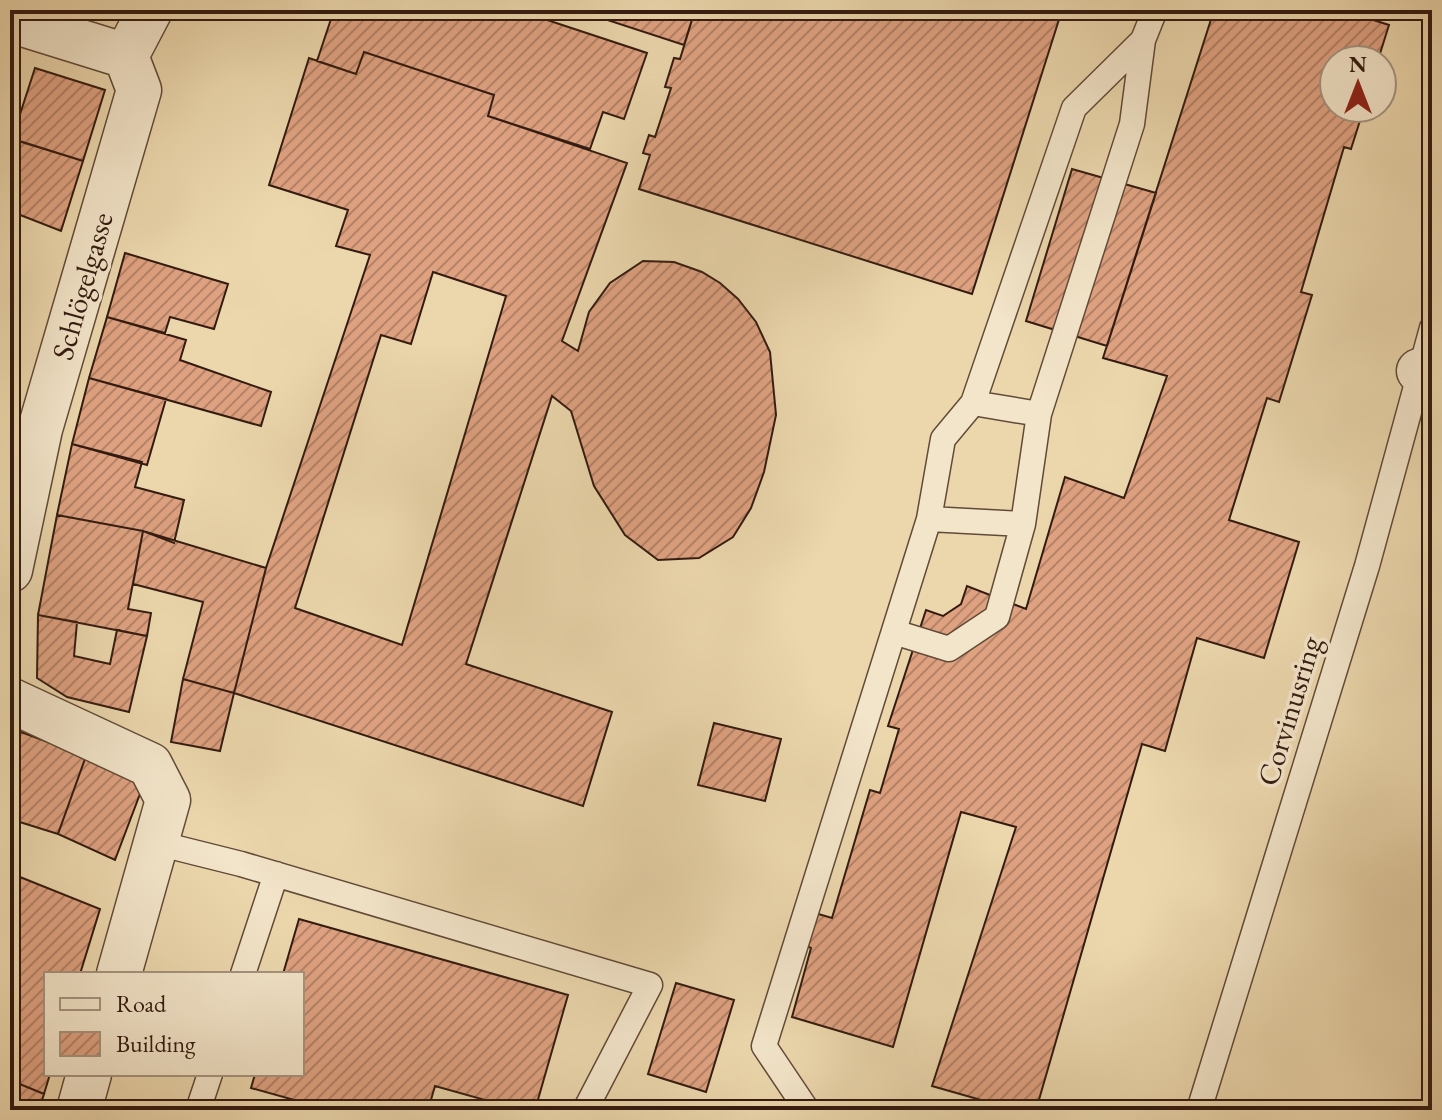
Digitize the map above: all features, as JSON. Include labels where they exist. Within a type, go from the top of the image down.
[{"type":"street","points":[[10,20],[126,56],[150,10]]},
{"type":"street","name":"Schlögelgasse","points":[[10,570],[22,457],[40,429],[139,90],[126,56]]},
{"type":"street","points":[[10,700],[150,765],[168,800],[120,972]]},
{"type":"street","points":[[79,1110],[88,1076]]},
{"type":"lane","points":[[894,632],[949,649],[997,617],[1023,524],[1039,414],[1132,124],[1143,40],[1155,10]]},
{"type":"lane","points":[[807,1110],[764,1046],[929,519],[943,439],[973,403],[1074,108],[1143,40]]},
{"type":"lane","name":"Corvinusring","points":[[1199,1110],[1425,372],[1432,328]]},
{"type":"lane","points":[[973,403],[1039,414]]},
{"type":"lane","points":[[929,519],[1023,524]]},
{"type":"lane","points":[[157,843],[276,874],[650,985],[585,1110]]},
{"type":"lane","points":[[244,972],[276,874]]},
{"type":"lane","points":[[198,1110],[209,1076]]},
{"type":"building","points":[[334,10],[517,10],[647,53],[624,119],[603,112],[590,149],[488,116],[494,95],[364,52],[356,74],[317,61]]},
{"type":"building","points":[[601,10],[695,10],[684,45],[598,17]]},
{"type":"building","points":[[695,10],[1062,10],[972,294],[639,189],[650,155],[643,153],[649,135],[655,137],[671,88],[665,87],[674,58],[680,59]]},
{"type":"building","points":[[1214,10],[1342,10],[1389,25],[1383,44],[1318,44],[1318,124],[1359,124],[1351,149],[1344,147],[1301,292],[1312,295],[1279,402],[1267,398],[1229,520],[1299,542],[1264,658],[1197,638],[1165,751],[1142,744],[1036,1110],[1016,1110],[932,1086],[1016,827],[961,812],[893,1047],[792,1017],[811,948],[805,945],[815,913],[832,918],[870,790],[880,793],[899,729],[888,726],[926,610],[943,616],[961,604],[967,586],[1026,609],[1065,477],[1124,498],[1167,376],[1103,358]]},
{"type":"building","points":[[364,52],[494,95],[488,116],[627,163],[562,341],[578,351],[589,312],[610,283],[643,261],[674,262],[702,272],[738,299],[756,322],[770,352],[776,415],[764,472],[751,508],[733,537],[699,558],[658,560],[625,535],[594,486],[571,411],[552,396],[466,664],[612,712],[583,806],[234,693],[266,568],[370,255],[336,246],[348,210],[269,185],[309,58],[356,74]],"holes":[[[433,272],[506,296],[402,645],[295,608],[381,335],[411,344]]]},
{"type":"building","points":[[35,68],[105,90],[83,161],[12,139]]},
{"type":"building","points":[[10,138],[83,161],[61,231],[10,211]]},
{"type":"building","points":[[1072,169],[1156,193],[1107,346],[1026,321]]},
{"type":"building","points":[[125,253],[228,284],[214,329],[170,317],[165,333],[107,317]]},
{"type":"building","points":[[107,317],[186,340],[180,360],[271,392],[261,426],[89,378]]},
{"type":"building","points":[[89,378],[166,399],[147,465],[72,444]]},
{"type":"building","points":[[72,444],[142,462],[135,487],[184,500],[174,543],[143,531],[57,515]]},
{"type":"building","points":[[57,515],[143,531],[128,609],[151,613],[147,636],[38,615]]},
{"type":"building","points":[[143,531],[266,568],[234,693],[183,679],[203,602],[133,584]]},
{"type":"building","points":[[38,615],[77,622],[74,656],[110,664],[117,630],[147,636],[129,712],[67,697],[37,678]]},
{"type":"building","points":[[183,679],[234,693],[220,751],[171,742]]},
{"type":"building","points":[[714,723],[781,739],[765,801],[698,785]]},
{"type":"building","points":[[10,728],[86,756],[58,834],[10,819]]},
{"type":"building","points":[[86,756],[143,786],[115,860],[58,834]]},
{"type":"building","points":[[10,873],[100,909],[81,972],[44,972],[44,1076],[49,1076],[44,1094],[10,1080],[10,925],[15,908],[10,906]]},
{"type":"building","points":[[299,919],[568,995],[535,1110],[521,1110],[435,1086],[428,1110],[330,1110],[251,1088],[254,1076],[304,1076],[304,972],[284,972]]},
{"type":"building","points":[[676,983],[734,1000],[706,1092],[648,1074]]},
{"type":"building","points":[[10,1080],[44,1094],[39,1110],[10,1110]]}]
